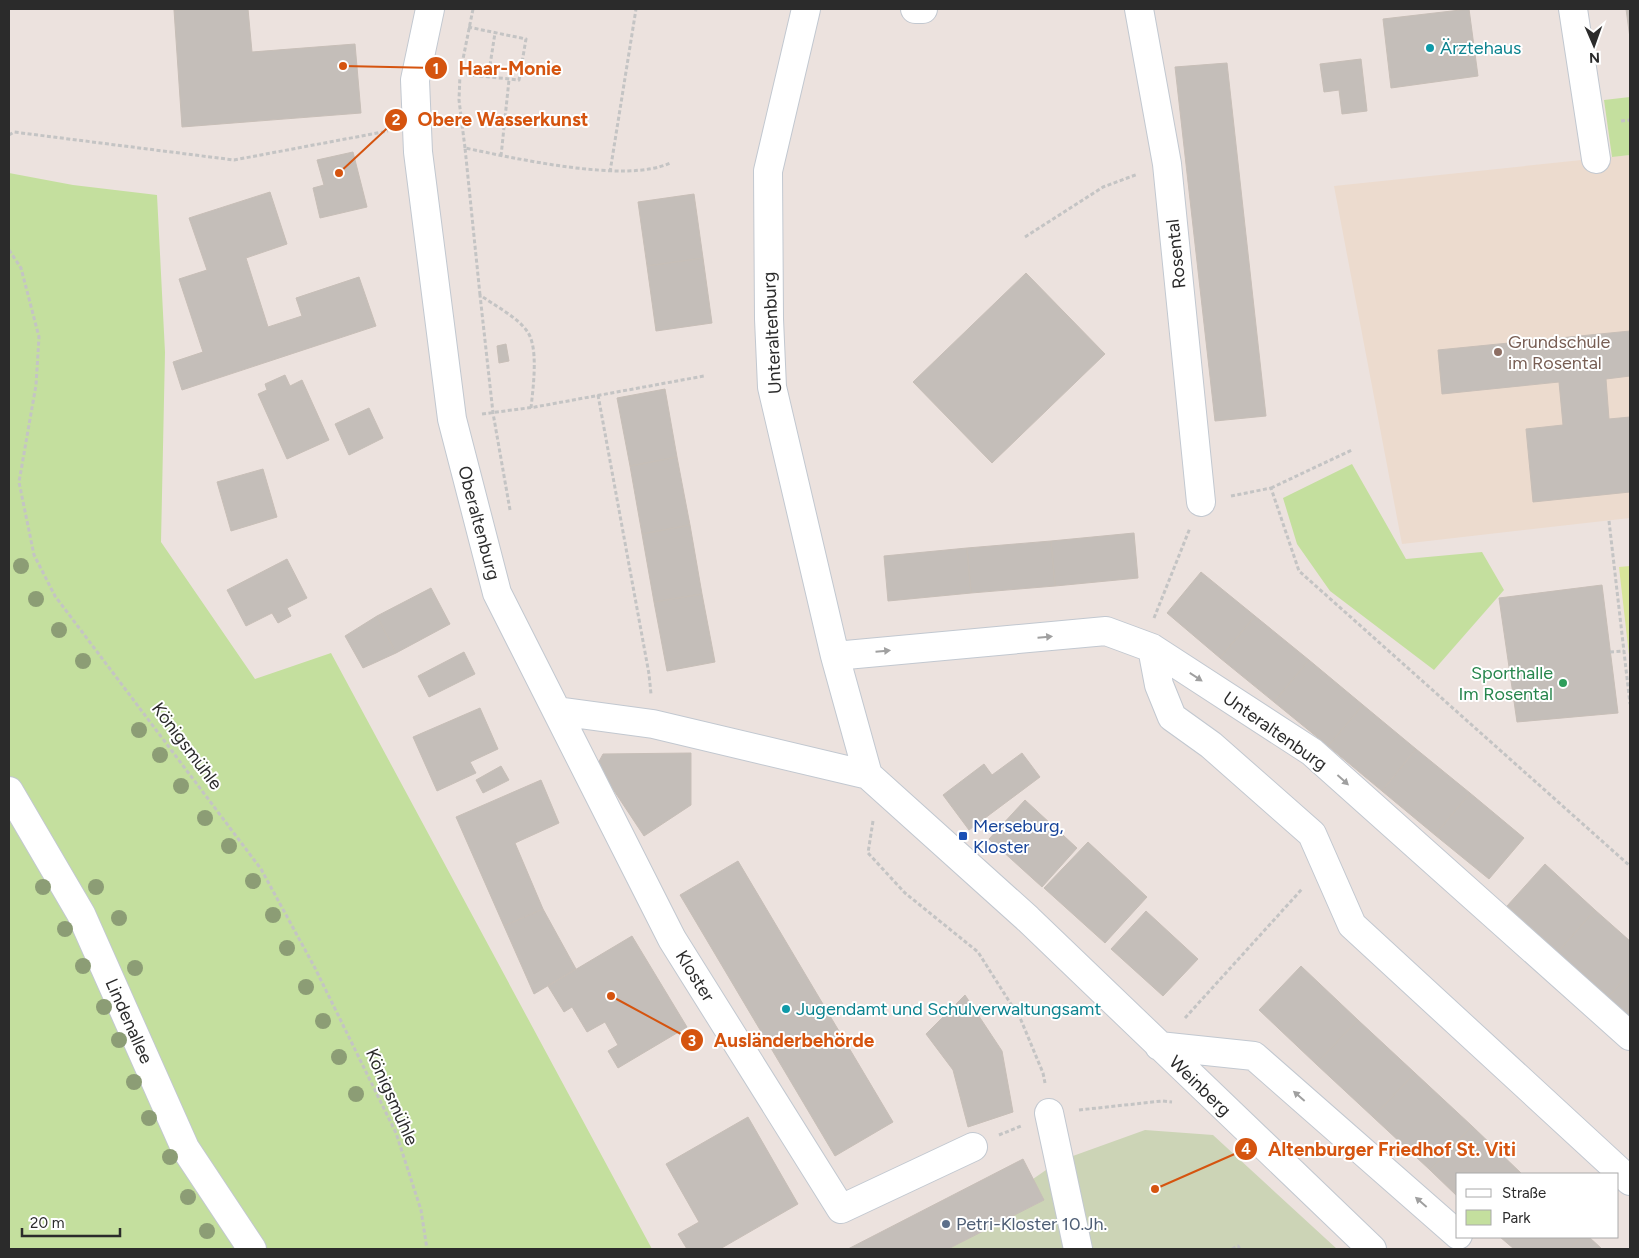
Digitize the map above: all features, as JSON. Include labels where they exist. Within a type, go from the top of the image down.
[{"type":"street","name":"Oberaltenburg","points":[[430,9],[415,80],[416,126],[452,419],[498,593],[556,710]]},
{"type":"street","name":"Unteraltenburg","points":[[806,9],[768,171],[768,319],[772,387],[834,656],[868,776]]},
{"type":"street","points":[[915,9],[923,9]]},
{"type":"street","name":"Rosental","points":[[1139,9],[1167,164],[1201,502]]},
{"type":"street","points":[[1573,9],[1596,159]]},
{"type":"street","name":"Unteraltenburg","points":[[834,656],[1106,631],[1147,647],[1312,752],[1630,1036]]},
{"type":"street","points":[[1147,647],[1172,717],[1211,745],[1312,834],[1352,925],[1630,1181]]},
{"type":"street","points":[[556,710],[653,724],[868,776],[1028,919],[1159,1046],[1254,1056],[1456,1233]]},
{"type":"street","name":"Kloster","points":[[556,710],[672,939],[841,1209],[973,1147]]},
{"type":"street","name":"Lindenallee","points":[[9,791],[81,914],[185,1148],[252,1249]]},
{"type":"street","name":"Weinberg","points":[[1159,1046],[1372,1249]]},
{"type":"street","points":[[1048,1113],[1078,1249]]},
{"type":"street","points":[[1461,1238],[1475,1249]]},
{"type":"path","points":[[473,9],[460,74],[459,100],[493,413]]},
{"type":"path","points":[[610,172],[636,9]]},
{"type":"path","points":[[460,74],[520,80],[526,39],[468,27]]},
{"type":"path","points":[[488,78],[495,33]]},
{"type":"path","points":[[501,156],[509,80]]},
{"type":"path","points":[[9,135],[14,132],[234,160],[416,126]]},
{"type":"path","points":[[465,148],[501,156],[610,172],[660,168],[670,163]]},
{"type":"path","points":[[1025,237],[1102,187],[1167,164]]},
{"type":"path","name":"Königsmühle","points":[[9,250],[21,268],[39,337],[36,385],[19,482],[34,555],[55,596],[261,869],[315,968],[396,1133],[421,1210],[427,1249]]},
{"type":"path","points":[[480,295],[518,322],[528,332],[533,350],[531,408]]},
{"type":"path","points":[[452,419],[531,408],[704,376]]},
{"type":"path","points":[[598,395],[649,674]]},
{"type":"path","points":[[1147,647],[1201,502],[1271,488],[1352,450]]},
{"type":"path","points":[[1271,488],[1299,571],[1630,866]]},
{"type":"path","points":[[1609,520],[1630,704]]},
{"type":"path","points":[[1610,652],[1624,651]]},
{"type":"path","points":[[892,798],[873,820],[868,853],[905,893],[978,952],[1021,1020],[1043,1072],[1048,1113]]},
{"type":"path","points":[[1159,1046],[1325,864]]},
{"type":"path","points":[[973,1147],[1048,1113],[1162,1101],[1220,1106]]},
{"type":"path","points":[[1232,1249],[1238,1246],[1240,1249]]},
{"type":"shaded area","name":"Grundschule im Rosental","points":[[1630,155],[1630,518],[1402,544],[1334,186]]},
{"type":"green space","points":[[1630,97],[1630,155],[1612,157],[1604,100]]},
{"type":"green space","points":[[9,173],[73,185],[157,195],[165,352],[161,542],[255,679],[331,653],[652,1249],[9,1249]]},
{"type":"green space","points":[[1352,464],[1406,559],[1482,552],[1504,590],[1434,670],[1330,591],[1297,544],[1283,498]]},
{"type":"green space","points":[[1630,566],[1630,664],[1619,567]]},
{"type":"green space","points":[[1145,1130],[1213,1135],[1337,1249],[948,1249],[1043,1200],[1033,1179],[1059,1161]]},
{"type":"building","points":[[248,9],[252,52],[355,44],[361,113],[182,127],[174,10]]},
{"type":"building","name":"Ärztehaus","points":[[1469,9],[1478,76],[1391,88],[1383,19]]},
{"type":"building","points":[[1626,9],[1630,9],[1630,38]]},
{"type":"building","points":[[1361,59],[1367,111],[1342,114],[1339,90],[1324,92],[1320,64]]},
{"type":"building","points":[[1227,63],[1266,416],[1215,421],[1175,67]]},
{"type":"building","points":[[353,152],[367,207],[320,218],[313,188],[324,185],[317,160]]},
{"type":"building","points":[[270,192],[287,244],[246,258],[268,327],[302,316],[296,298],[359,277],[376,326],[182,390],[173,362],[203,352],[179,279],[207,270],[189,218]]},
{"type":"building","points":[[694,194],[703,258],[647,266],[638,202]]},
{"type":"building","points":[[703,258],[712,323],[656,331],[647,266]]},
{"type":"building","points":[[1026,273],[1105,354],[992,463],[913,382]]},
{"type":"building","points":[[1630,331],[1630,376],[1606,379],[1609,419],[1630,417],[1630,492],[1533,502],[1526,429],[1563,425],[1559,382],[1442,394],[1438,350]]},
{"type":"building","points":[[506,344],[509,361],[499,363],[497,346]]},
{"type":"building","points":[[285,375],[290,386],[302,380],[329,440],[287,459],[258,394],[267,390],[265,384]]},
{"type":"building","points":[[665,389],[677,457],[630,466],[617,398]]},
{"type":"building","points":[[369,408],[383,438],[349,455],[335,424]]},
{"type":"building","points":[[677,457],[690,525],[642,534],[630,466]]},
{"type":"building","points":[[263,469],[277,517],[231,531],[217,482]]},
{"type":"building","points":[[690,525],[702,594],[654,602],[642,534]]},
{"type":"building","points":[[1134,533],[1138,578],[1055,586],[1051,541]]},
{"type":"building","points":[[1051,541],[1055,586],[971,593],[967,548]]},
{"type":"building","points":[[967,548],[971,593],[888,601],[884,556]]},
{"type":"building","points":[[287,559],[307,598],[287,608],[291,616],[278,623],[272,613],[246,626],[227,590]]},
{"type":"building","points":[[1201,572],[1255,616],[1220,658],[1167,613]]},
{"type":"building","name":"Sporthalle Im Rosental","points":[[1602,585],[1618,713],[1517,722],[1499,598]]},
{"type":"building","points":[[431,588],[450,624],[396,653],[377,616]]},
{"type":"building","points":[[702,594],[715,662],[667,671],[654,602]]},
{"type":"building","points":[[377,616],[396,653],[363,668],[345,636]]},
{"type":"building","points":[[1255,616],[1309,660],[1274,702],[1220,658]]},
{"type":"building","points":[[464,652],[475,674],[429,697],[418,676]]},
{"type":"building","points":[[1309,660],[1363,705],[1328,746],[1274,702]]},
{"type":"building","points":[[1363,705],[1416,749],[1382,791],[1328,746]]},
{"type":"building","points":[[480,708],[498,749],[470,762],[476,773],[437,791],[413,737]]},
{"type":"building","points":[[1416,749],[1470,793],[1435,835],[1382,791]]},
{"type":"building","points":[[691,753],[691,805],[644,836],[597,765],[603,754]]},
{"type":"building","points":[[1022,753],[1040,777],[969,830],[943,795],[984,764],[992,775]]},
{"type":"building","points":[[501,766],[509,780],[483,793],[476,780]]},
{"type":"building","points":[[541,780],[559,823],[515,843],[543,909],[504,926],[456,817]]},
{"type":"building","points":[[1470,793],[1524,838],[1489,879],[1435,835]]},
{"type":"building","points":[[1025,800],[1077,848],[1042,887],[989,839]]},
{"type":"building","points":[[1088,842],[1147,897],[1105,943],[1044,888]]},
{"type":"building","name":"Jugendamt und Schulverwaltungsamt","points":[[738,861],[893,1122],[835,1156],[680,895]]},
{"type":"building","points":[[1545,864],[1595,910],[1558,952],[1507,906]]},
{"type":"building","points":[[543,909],[576,969],[534,994],[504,926]]},
{"type":"building","points":[[1595,910],[1630,941],[1630,973],[1608,997],[1558,952]]},
{"type":"building","points":[[1146,911],[1198,959],[1163,996],[1111,949]]},
{"type":"building","points":[[632,936],[687,1027],[618,1068],[608,1051],[618,1045],[605,1022],[587,1032],[572,1007],[564,1012],[548,986]]},
{"type":"building","points":[[1301,966],[1358,1020],[1316,1064],[1259,1010]]},
{"type":"building","points":[[1630,973],[1630,1017],[1608,997]]},
{"type":"building","points":[[965,995],[1002,1051],[1013,1112],[968,1127],[953,1070],[926,1034]]},
{"type":"building","points":[[1358,1020],[1415,1073],[1373,1117],[1316,1064]]},
{"type":"building","points":[[1415,1073],[1472,1126],[1430,1170],[1373,1117]]},
{"type":"building","points":[[748,1117],[798,1204],[720,1249],[687,1249],[678,1234],[699,1222],[666,1164]]},
{"type":"building","points":[[1472,1126],[1521,1173],[1456,1173],[1456,1195],[1430,1170]]},
{"type":"building","name":"Petri-Kloster 10.Jh.","points":[[1023,1159],[1044,1200],[948,1249],[848,1249]]},
{"type":"building","points":[[1501,1238],[1580,1238],[1570,1249],[1514,1249]]},
{"type":"building","points":[[1580,1238],[1590,1238],[1602,1249],[1570,1249]]},
{"type":"place","name":"Ärztehaus","points":[[1430,48]]},
{"type":"place","name":"Haar-Monie","points":[[343,66]]},
{"type":"place","name":"Obere Wasserkunst","points":[[339,173]]},
{"type":"place","name":"Grundschule im Rosental","points":[[1498,352]]},
{"type":"place","name":"Sporthalle Im Rosental","points":[[1563,683]]},
{"type":"place","name":"Merseburg, Kloster","points":[[963,836]]},
{"type":"place","name":"Ausländerbehörde","points":[[611,996]]},
{"type":"place","name":"Jugendamt und Schulverwaltungsamt","points":[[786,1009]]},
{"type":"place","name":"Altenburger Friedhof St. Viti","points":[[1155,1189]]},
{"type":"place","name":"Petri-Kloster 10.Jh.","points":[[946,1224]]}]
